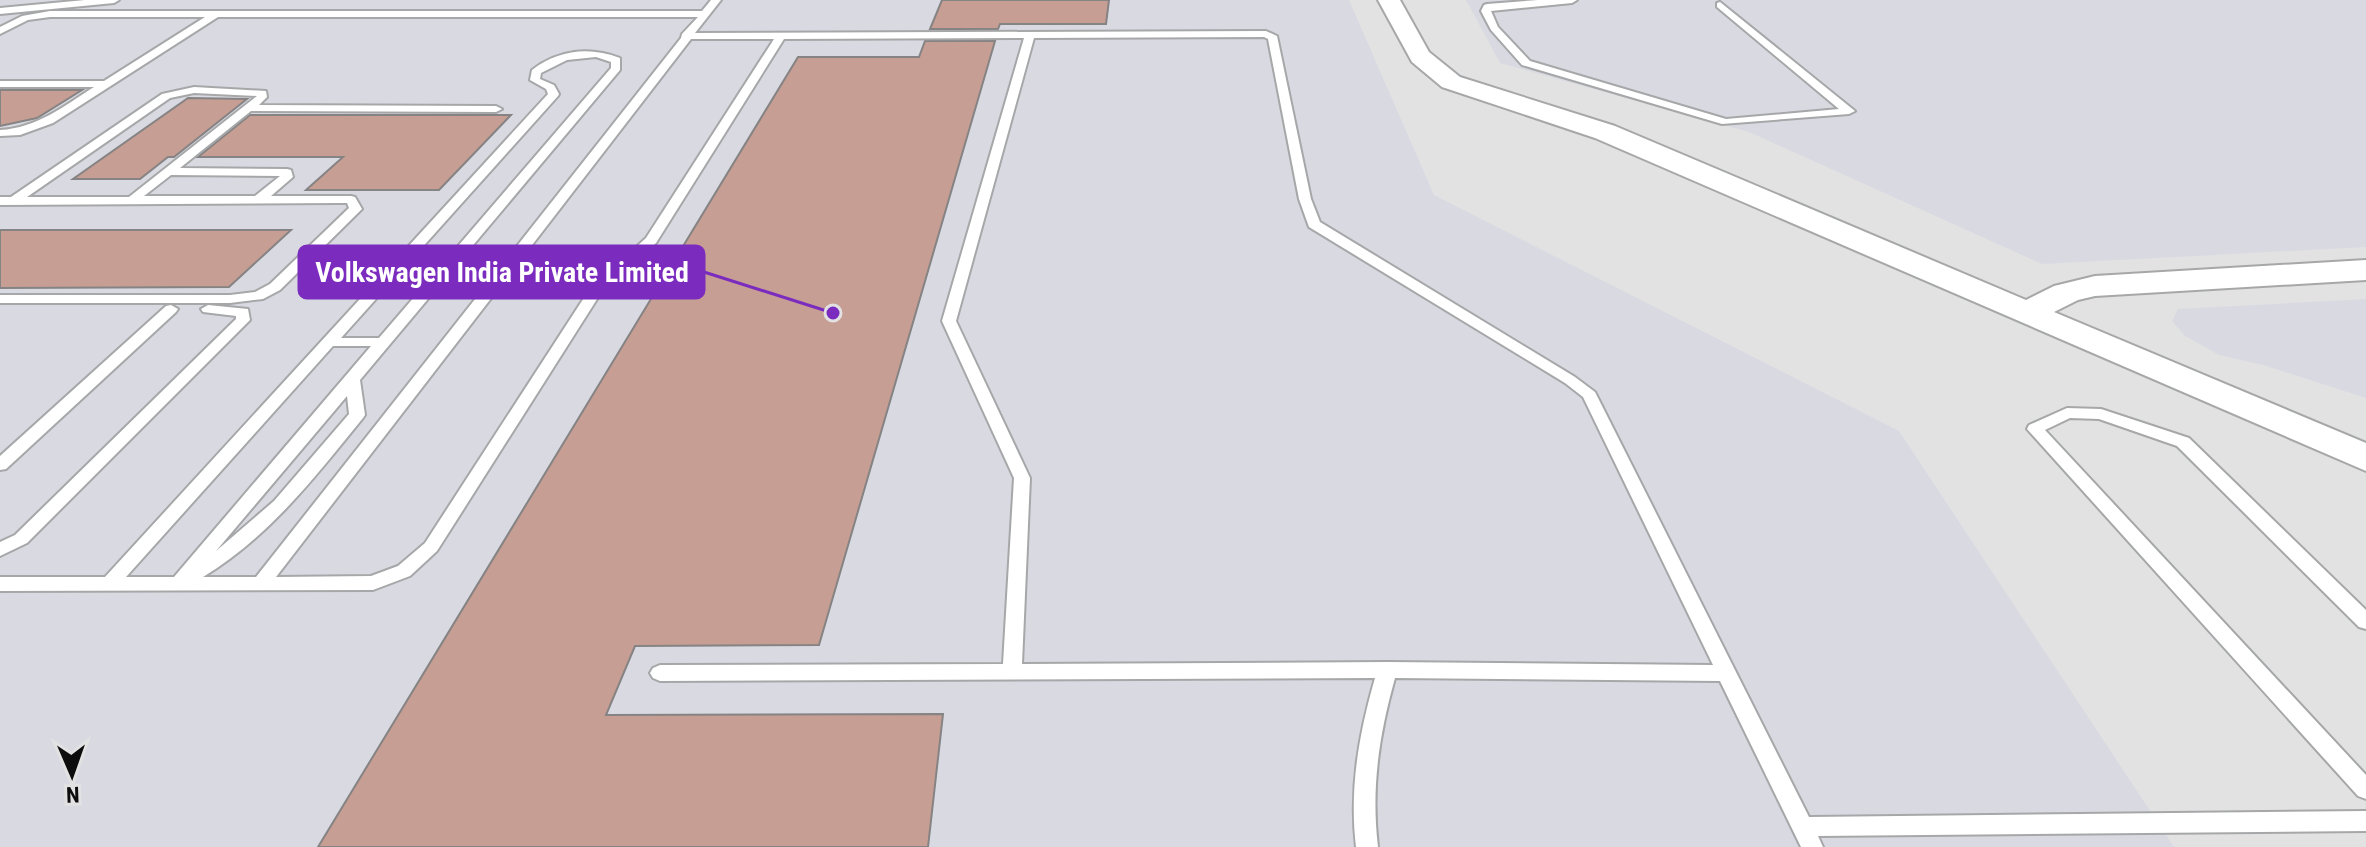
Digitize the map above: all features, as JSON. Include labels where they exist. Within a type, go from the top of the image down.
[{"type":"street","points":[[1389,0],[1417,56],[1435,74],[1451,82],[1605,132],[2366,433]]},
{"type":"street","points":[[1412,0],[1448,65],[1479,81],[1617,124],[2039,306],[2366,458]]},
{"type":"street","points":[[2039,306],[2095,286],[2366,270]]},
{"type":"lane","points":[[0,11],[114,0]]},
{"type":"lane","points":[[261,583],[716,0]]},
{"type":"lane","points":[[1572,0],[1500,4],[1487,7],[1486,11],[1494,28],[1526,63],[1726,122],[1849,111],[1720,5]]},
{"type":"lane","points":[[0,31],[25,18],[50,14],[704,14]]},
{"type":"lane","points":[[0,133],[35,128],[216,14]]},
{"type":"lane","points":[[1012,672],[1022,478],[949,321],[1030,34]]},
{"type":"lane","points":[[685,36],[1266,34],[1273,38],[1305,199],[1314,224],[1590,395],[1807,837],[2366,821]]},
{"type":"lane","points":[[0,584],[373,583],[404,571],[431,547],[594,293],[651,240],[781,36]]},
{"type":"lane","points":[[110,583],[554,94],[550,87],[535,80],[536,72],[547,62],[564,57],[607,56],[616,60],[616,68],[179,583]]},
{"type":"lane","points":[[0,84],[105,84]]},
{"type":"lane","points":[[15,201],[166,96],[194,90],[262,93],[262,97],[132,200]]},
{"type":"lane","points":[[248,108],[496,109]]},
{"type":"lane","points":[[168,171],[287,173],[287,177],[259,199]]},
{"type":"lane","points":[[0,201],[351,200],[356,209],[275,287],[258,296],[230,299],[0,299]]},
{"type":"lane","points":[[0,308],[226,309],[243,312],[243,320],[21,539],[0,550]]},
{"type":"lane","points":[[0,465],[171,309]]},
{"type":"lane","points":[[329,342],[383,342]]},
{"type":"lane","points":[[179,583],[222,560],[265,524],[357,415],[352,379]]},
{"type":"lane","points":[[2366,622],[2183,442],[2101,414],[2067,413],[2035,429],[2366,790]]},
{"type":"lane","points":[[660,673],[1387,670],[1724,673]]},
{"type":"lane","points":[[1367,847],[1361,808],[1369,736],[1387,670]]},
{"type":"shaded area","points":[[0,0],[1349,0],[1434,195],[1899,431],[2174,847],[0,847]]},
{"type":"shaded area","points":[[1466,0],[2366,0],[2366,247],[2042,264],[1749,132],[1500,63]]},
{"type":"shaded area","points":[[2366,299],[2366,398],[2263,365],[2219,355],[2185,336],[2172,321],[2178,309]]},
{"type":"building","points":[[942,0],[1109,0],[1106,24],[1000,24],[998,29],[930,29]]},
{"type":"building","points":[[925,41],[995,41],[819,645],[635,646],[606,715],[943,714],[928,847],[318,847],[798,57],[919,57]]},
{"type":"building","points":[[0,90],[82,90],[37,118],[0,126]]},
{"type":"building","points":[[188,98],[247,99],[174,157],[168,157],[140,179],[73,179]]},
{"type":"building","points":[[250,115],[511,115],[439,190],[306,190],[343,157],[198,157]]},
{"type":"building","points":[[0,230],[291,230],[229,287],[0,288]]},
{"type":"place","name":"Volkswagen India Private Limited","points":[[833,313]]}]
